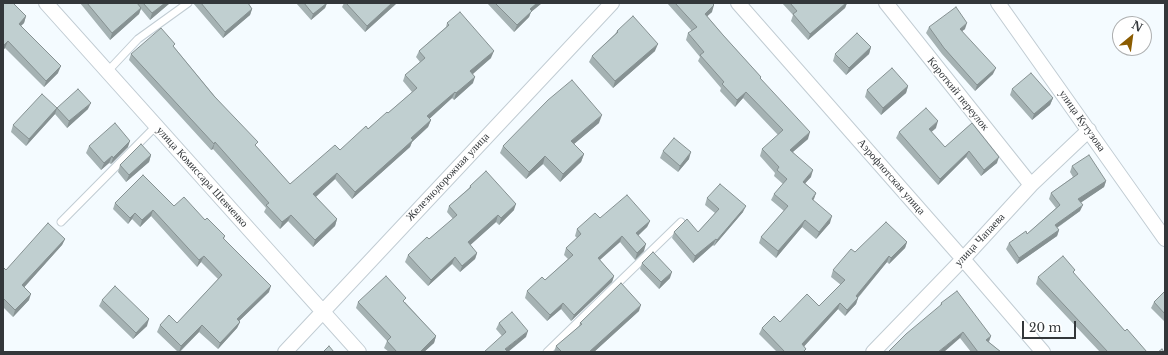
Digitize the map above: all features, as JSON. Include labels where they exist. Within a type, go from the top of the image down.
[{"type":"street","name":"улица Комиссара Шевченко","points":[[46,3],[359,352]]},
{"type":"street","name":"Железнодорожная улица","points":[[285,352],[612,3]]},
{"type":"street","name":"Аэрофлотская улица","points":[[738,3],[1043,352]]},
{"type":"street","name":"Короткий переулок","points":[[886,3],[1031,185]]},
{"type":"street","name":"улица Кутузова","points":[[998,3],[1165,239]]},
{"type":"street","name":"улица Чапаева","points":[[873,352],[963,259],[1031,185],[1089,130]]},
{"type":"lane","points":[[107,72],[138,39],[188,3]]},
{"type":"lane","points":[[62,222],[156,126]]},
{"type":"lane","points":[[547,352],[681,222]]},
{"type":"building","points":[[3,3],[13,3],[26,16],[19,24],[61,66],[46,81],[8,41],[3,46]]},
{"type":"building","points":[[87,3],[137,3],[141,8],[112,33]]},
{"type":"building","points":[[143,3],[165,3],[152,13]]},
{"type":"building","points":[[201,3],[248,3],[252,9],[225,32]]},
{"type":"building","points":[[304,3],[327,3],[313,14]]},
{"type":"building","points":[[346,3],[392,3],[367,26]]},
{"type":"building","points":[[495,3],[537,3],[530,9],[532,11],[517,25]]},
{"type":"building","points":[[675,3],[712,3],[714,5],[705,14],[761,77],[760,78],[810,132],[790,150],[813,170],[803,182],[816,193],[812,199],[832,216],[819,232],[805,220],[778,251],[761,237],[788,206],[774,194],[787,179],[777,170],[779,167],[762,149],[783,130],[746,92],[737,100],[722,84],[724,82],[700,55],[704,52],[688,33],[697,27]]},
{"type":"building","points":[[790,3],[846,3],[810,34],[793,14],[797,11]]},
{"type":"building","points":[[956,7],[967,23],[960,29],[996,68],[977,85],[944,48],[929,27]]},
{"type":"building","points":[[460,12],[494,51],[470,71],[475,77],[427,116],[431,120],[411,138],[413,140],[355,192],[337,173],[313,194],[337,219],[315,240],[291,215],[282,222],[266,205],[269,203],[215,142],[214,144],[131,54],[161,28],[175,44],[173,46],[214,96],[258,142],[255,145],[290,184],[335,145],[340,150],[366,126],[368,129],[417,88],[405,75],[425,58],[419,51],[449,25],[447,23]]},
{"type":"building","points":[[633,16],[658,44],[615,81],[592,56]]},
{"type":"building","points":[[857,33],[871,47],[849,68],[835,54]]},
{"type":"building","points":[[892,68],[908,86],[883,108],[867,90]]},
{"type":"building","points":[[1031,73],[1053,98],[1034,114],[1012,89]]},
{"type":"building","points":[[572,80],[602,115],[571,141],[584,154],[563,174],[545,156],[529,172],[503,146],[548,100]]},
{"type":"building","points":[[78,89],[91,103],[69,121],[57,108]]},
{"type":"building","points":[[42,94],[57,108],[29,139],[13,125]]},
{"type":"building","points":[[926,108],[938,121],[929,129],[945,147],[972,123],[999,157],[984,170],[969,151],[940,179],[899,132]]},
{"type":"building","points":[[115,123],[130,141],[113,158],[112,156],[104,163],[89,146]]},
{"type":"building","points":[[674,138],[691,152],[680,166],[663,151]]},
{"type":"building","points":[[141,144],[151,155],[129,175],[120,165]]},
{"type":"building","points":[[1089,155],[1106,181],[1078,199],[1083,205],[1055,225],[1059,230],[1019,258],[1009,243],[1026,231],[1027,234],[1060,205],[1051,193],[1078,174],[1072,166]]},
{"type":"building","points":[[486,171],[516,204],[501,218],[498,215],[468,242],[477,253],[462,266],[455,257],[431,280],[408,255],[427,237],[429,239],[457,215],[449,206],[471,187],[470,186]]},
{"type":"building","points":[[143,175],[174,206],[184,197],[205,220],[207,218],[225,236],[223,238],[271,286],[237,319],[240,322],[220,343],[202,325],[181,346],[160,325],[169,315],[177,323],[222,275],[204,256],[199,260],[153,210],[142,220],[135,213],[130,218],[115,203]]},
{"type":"building","points":[[720,184],[746,206],[717,240],[716,239],[695,256],[674,232],[687,219],[698,232],[719,209],[707,198]]},
{"type":"building","points":[[627,195],[650,221],[636,233],[646,244],[637,253],[622,236],[598,258],[614,276],[574,315],[563,303],[550,315],[527,291],[542,277],[545,280],[573,255],[566,248],[581,234],[577,229],[595,213],[600,218]]},
{"type":"building","points":[[886,222],[907,242],[891,258],[889,256],[856,296],[858,298],[847,310],[840,303],[802,344],[806,349],[803,352],[785,352],[762,328],[774,316],[780,322],[807,294],[819,306],[845,280],[833,270],[851,249],[855,252]]},
{"type":"building","points":[[48,223],[65,239],[22,285],[31,294],[15,310],[3,298],[3,267],[6,270]]},
{"type":"building","points":[[653,252],[672,272],[661,282],[642,263]]},
{"type":"building","points":[[1063,256],[1075,270],[1073,272],[1125,331],[1127,329],[1147,352],[1108,352],[1038,277]]},
{"type":"building","points":[[386,276],[406,298],[403,301],[436,336],[420,352],[397,352],[387,341],[391,337],[358,302]]},
{"type":"building","points":[[621,283],[641,305],[589,352],[562,352],[556,346],[582,324],[580,323]]},
{"type":"building","points":[[115,286],[149,319],[136,333],[102,300]]},
{"type":"building","points":[[957,291],[991,336],[986,340],[1001,352],[978,352],[963,332],[938,352],[888,352],[906,334],[942,304],[941,303]]},
{"type":"building","points":[[1165,291],[1165,314],[1154,302]]},
{"type":"building","points":[[512,312],[528,331],[505,349],[508,352],[484,352],[506,332],[499,323]]},
{"type":"building","points":[[329,346],[334,352],[323,352]]}]
